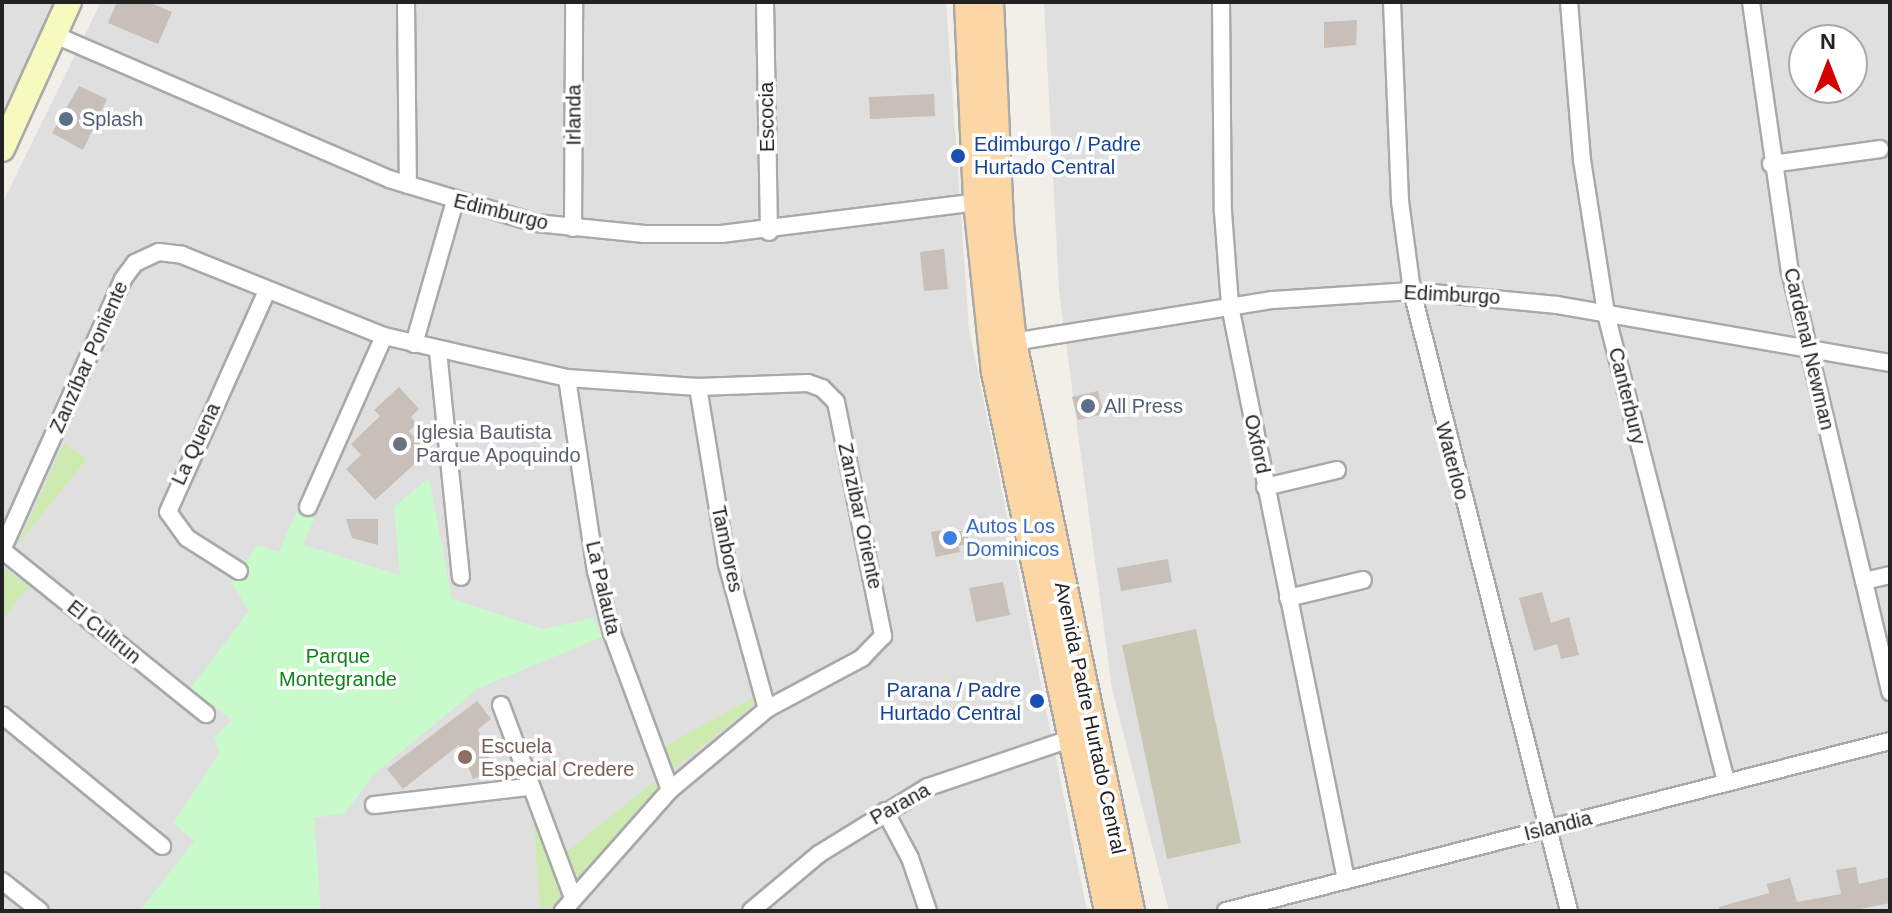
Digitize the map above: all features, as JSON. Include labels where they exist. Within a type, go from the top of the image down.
[{"type":"main road","points":[[2,149],[69,2]]},
{"type":"main road","name":"Avenida Padre Hurtado Central","points":[[968,2],[977,202],[995,372],[1108,911]]},
{"type":"main road","name":"Avenida Padre Hurtado Central","points":[[990,2],[1000,226],[1013,342],[1131,911]]},
{"type":"street","points":[[406,2],[408,185]]},
{"type":"street","name":"Irlanda","points":[[573,228],[574,2]]},
{"type":"street","name":"Escocia","points":[[765,2],[769,232]]},
{"type":"street","name":"Oxford","points":[[1221,2],[1222,173],[1230,306],[1346,880]]},
{"type":"street","name":"Waterloo","points":[[1392,2],[1400,201],[1412,291],[1569,911]]},
{"type":"street","name":"Canterbury","points":[[1569,2],[1587,207],[1606,314],[1726,783]]},
{"type":"street","name":"Cardenal Newman","points":[[1751,2],[1771,164],[1810,351],[1890,692]]},
{"type":"street","name":"Edimburgo","points":[[55,35],[408,185],[455,201],[573,228],[644,234],[769,232],[977,202]]},
{"type":"street","points":[[1771,164],[1880,149]]},
{"type":"street","points":[[414,344],[455,201]]},
{"type":"street","name":"Zanzíbar Poniente","points":[[2,550],[123,279],[135,263],[150,254],[175,253],[266,293],[414,344]]},
{"type":"street","name":"Edimburgo","points":[[1013,342],[1230,306],[1412,291],[1509,298],[1890,363]]},
{"type":"street","name":"La Quena","points":[[239,571],[187,538],[168,512],[266,293]]},
{"type":"street","points":[[308,507],[384,336]]},
{"type":"street","name":"Zanzibar Oriente","points":[[414,344],[567,378],[698,387],[808,383],[822,388],[836,402],[883,636],[862,658],[767,709],[670,790],[568,904]]},
{"type":"street","points":[[438,351],[461,577]]},
{"type":"street","name":"La Palauta","points":[[567,378],[599,585],[670,790]]},
{"type":"street","name":"Tambores","points":[[698,387],[727,564],[767,709]]},
{"type":"street","points":[[1265,487],[1337,470]]},
{"type":"street","name":"El Cultrun","points":[[2,550],[206,714]]},
{"type":"street","points":[[1864,581],[1890,575]]},
{"type":"street","points":[[1288,598],[1363,580]]},
{"type":"street","points":[[501,705],[568,904]]},
{"type":"street","points":[[2,715],[162,846]]},
{"type":"street","name":"Parana","points":[[751,911],[819,854],[885,811],[967,770],[1070,739]]},
{"type":"street","name":"Islandia","points":[[1226,911],[1890,741]]},
{"type":"street","points":[[374,805],[528,787]]},
{"type":"street","points":[[885,811],[910,858],[928,911]]},
{"type":"street","points":[[2,881],[40,911]]},
{"type":"shaded area","points":[[2,2],[54,2],[2,116]]},
{"type":"shaded area","points":[[101,2],[946,2],[969,329],[1087,911],[2,911],[2,204]]},
{"type":"shaded area","points":[[1044,2],[1890,2],[1890,911],[1169,911],[1112,689],[1059,290]]},
{"type":"shaded area","points":[[1196,629],[1241,843],[1167,859],[1122,645]]},
{"type":"green space","points":[[64,443],[87,459],[17,546]]},
{"type":"green space","name":"Parque Montegrande","points":[[429,478],[452,599],[543,629],[593,618],[602,637],[477,689],[373,775],[345,813],[314,818],[321,911],[140,911],[194,841],[173,823],[220,752],[214,738],[232,720],[191,688],[249,611],[231,582],[257,545],[279,552],[300,504],[317,512],[303,545],[400,575],[394,507]]},
{"type":"green space","points":[[6,570],[29,586],[2,620],[2,578]]},
{"type":"green space","points":[[754,697],[755,704],[671,771],[663,747]]},
{"type":"green space","points":[[654,782],[658,787],[578,878],[565,853]]},
{"type":"green space","points":[[533,812],[567,900],[557,907],[540,908]]},
{"type":"building","points":[[117,2],[148,2],[172,12],[158,44],[108,23]]},
{"type":"building","points":[[1357,20],[1356,45],[1324,48],[1324,22]]},
{"type":"building","points":[[79,86],[107,99],[83,150],[52,133]]},
{"type":"building","points":[[934,94],[935,116],[870,119],[869,97]]},
{"type":"building","points":[[944,249],[948,289],[924,291],[920,252]]},
{"type":"building","name":"Iglesia Bautista Parque Apoquindo","points":[[399,387],[419,409],[411,417],[417,424],[409,431],[428,452],[375,500],[346,469],[361,455],[351,444],[380,416],[374,410]]},
{"type":"building","name":"All Press","points":[[1098,391],[1104,414],[1078,420],[1072,397]]},
{"type":"building","points":[[346,519],[378,519],[378,545],[352,538]]},
{"type":"building","name":"Autos Los Dominicos","points":[[949,529],[950,533],[967,530],[969,544],[958,546],[960,552],[936,557],[931,532]]},
{"type":"building","points":[[1168,559],[1172,582],[1121,591],[1117,568]]},
{"type":"building","points":[[1003,582],[1010,615],[976,622],[969,588]]},
{"type":"building","points":[[1542,592],[1551,623],[1569,617],[1579,655],[1561,659],[1557,644],[1534,651],[1519,598]]},
{"type":"building","points":[[477,701],[491,719],[478,729],[494,771],[473,779],[459,745],[403,789],[387,769]]},
{"type":"building","points":[[1856,867],[1859,884],[1890,877],[1890,903],[1850,911],[1720,911],[1719,907],[1769,893],[1767,884],[1790,878],[1797,902],[1841,894],[1836,870]]},
{"type":"place","name":"Splash","points":[[66,119]]},
{"type":"place","name":"Edimburgo / Padre Hurtado Central","points":[[958,156]]},
{"type":"place","name":"All Press","points":[[1088,406]]},
{"type":"place","name":"Iglesia Bautista Parque Apoquindo","points":[[400,444]]},
{"type":"place","name":"Autos Los Dominicos","points":[[950,538]]},
{"type":"place","name":"Parana / Padre Hurtado Central","points":[[1037,701]]},
{"type":"place","name":"Escuela Especial Credere","points":[[465,757]]}]
